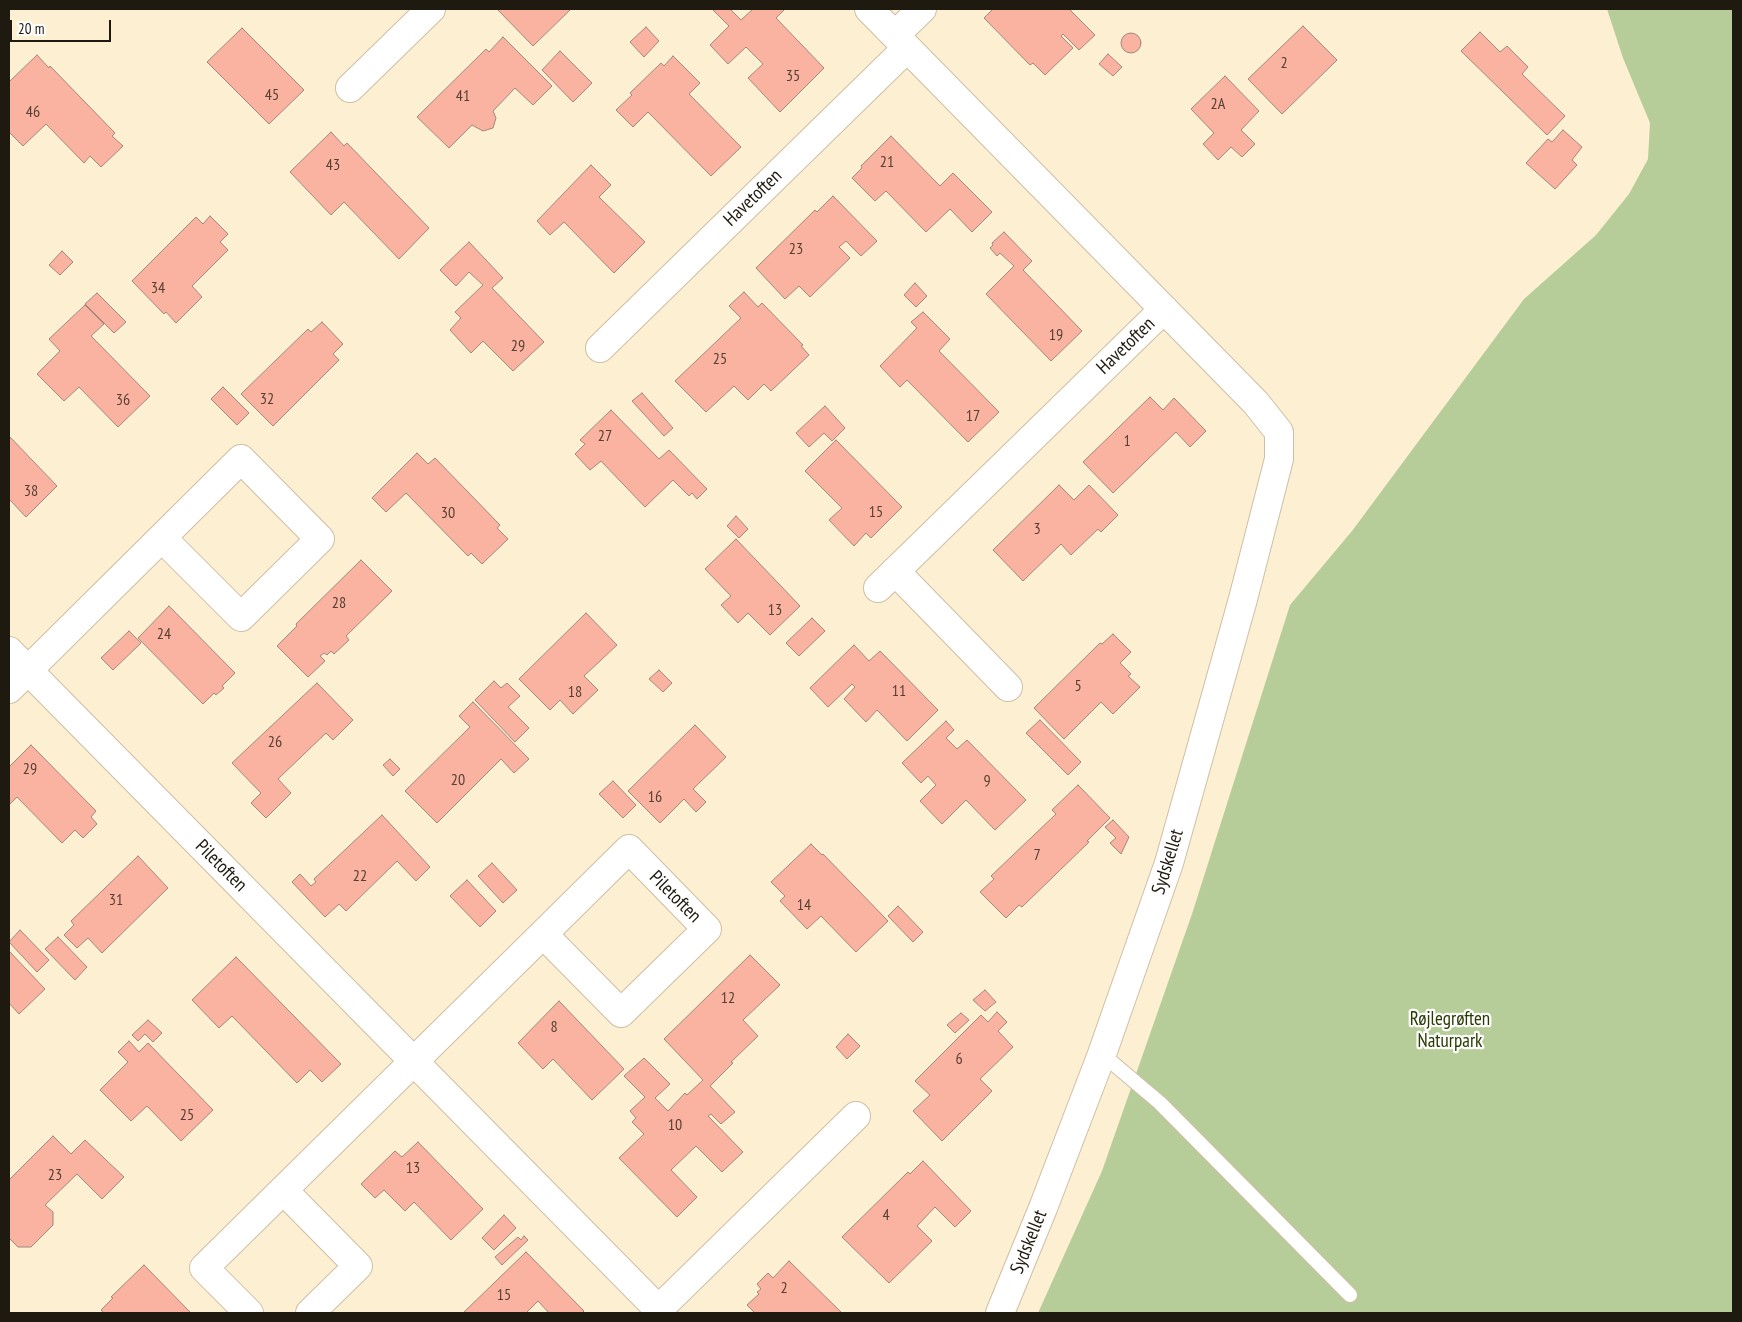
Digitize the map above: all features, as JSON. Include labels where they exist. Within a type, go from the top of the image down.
[{"type":"street","points":[[350,88],[431,9]]},
{"type":"street","name":"Havetoften","points":[[870,9],[1256,403]]},
{"type":"street","name":"Havetoften","points":[[600,348],[901,41],[922,9]]},
{"type":"street","name":"Havetoften","points":[[1008,687],[886,579],[1164,309]]},
{"type":"street","name":"Sydskellet","points":[[1000,1313],[1043,1208],[1102,1054],[1170,863],[1243,599],[1279,459],[1279,432],[1256,403]]},
{"type":"street","points":[[9,689],[241,459],[320,539],[241,617],[162,538]]},
{"type":"street","name":"Piletoften","points":[[9,651],[660,1311],[856,1116]]},
{"type":"street","name":"Piletoften","points":[[248,1313],[204,1268],[543,934],[629,850],[707,928],[621,1014],[543,934]]},
{"type":"street","points":[[283,1190],[358,1266],[310,1313]]},
{"type":"lane","points":[[1102,1054],[1160,1103],[1350,1295]]},
{"type":"green space","name":"Røjlegrøften Naturpark","points":[[1607,9],[1733,9],[1733,1313],[1038,1313],[1102,1171],[1192,914],[1290,605],[1352,531],[1524,299],[1596,235],[1629,194],[1648,159],[1650,123],[1623,58]]},
{"type":"building","points":[[497,9],[571,9],[533,46]]},
{"type":"building","points":[[712,9],[730,9],[741,20],[753,9],[785,9],[776,18],[824,68],[780,112],[748,78],[763,64],[746,47],[728,64],[710,45],[729,26]]},
{"type":"building","points":[[993,9],[1069,9],[1095,35],[1079,50],[1063,34],[1061,36],[1073,48],[1045,75],[1033,63],[1030,65],[984,18]]},
{"type":"building","points":[[1303,26],[1337,60],[1282,114],[1248,79]]},
{"type":"building","points":[[646,27],[659,41],[644,57],[630,42]]},
{"type":"building","points":[[242,28],[304,90],[269,124],[207,62]]},
{"type":"building","points":[[1480,32],[1500,52],[1507,46],[1528,67],[1522,74],[1565,116],[1547,135],[1461,51]]},
{"type":"building","points":[[1131,33],[1138,36],[1141,43],[1138,50],[1131,53],[1124,50],[1121,43],[1124,36]]},
{"type":"building","points":[[503,37],[552,86],[533,105],[515,88],[493,111],[496,118],[493,128],[483,131],[472,125],[449,148],[417,117],[486,49],[489,52]]},
{"type":"building","points":[[560,51],[592,83],[573,102],[542,70]]},
{"type":"building","points":[[1108,54],[1122,67],[1113,76],[1099,64]]},
{"type":"building","points":[[37,55],[115,133],[112,136],[123,146],[101,167],[90,156],[84,163],[46,124],[23,146],[9,132],[9,82]]},
{"type":"building","points":[[673,56],[700,83],[689,94],[741,147],[711,176],[648,112],[633,127],[616,110],[632,95],[630,93],[661,63],[664,66]]},
{"type":"building","points":[[1225,76],[1259,111],[1241,130],[1255,144],[1242,157],[1231,147],[1218,160],[1203,144],[1214,133],[1191,109]]},
{"type":"building","points":[[1563,130],[1582,147],[1572,160],[1577,165],[1555,189],[1526,163],[1548,139],[1552,142]]},
{"type":"building","points":[[331,132],[344,146],[347,143],[429,228],[399,259],[344,202],[331,215],[290,172]]},
{"type":"building","points":[[891,136],[940,186],[953,173],[992,212],[972,232],[950,209],[926,232],[886,191],[875,201],[852,178],[862,168],[861,166]]},
{"type":"building","points":[[591,165],[611,185],[599,197],[645,242],[614,273],[564,222],[550,235],[537,221]]},
{"type":"building","points":[[833,196],[877,241],[861,256],[846,241],[839,247],[850,258],[810,297],[799,286],[785,299],[756,268],[815,210],[817,212]]},
{"type":"building","points":[[210,216],[228,234],[220,242],[228,250],[192,286],[202,297],[176,323],[166,312],[164,314],[132,281],[196,217],[203,224]]},
{"type":"building","points":[[1004,232],[1032,261],[1023,270],[1082,331],[1051,361],[986,294],[1014,266],[1000,253],[997,256],[990,248],[993,245],[992,243]]},
{"type":"building","points":[[469,242],[503,278],[492,288],[544,342],[513,371],[483,341],[471,353],[450,330],[461,318],[455,312],[483,285],[469,272],[456,286],[440,270]]},
{"type":"building","points":[[62,251],[73,262],[60,275],[49,265]]},
{"type":"building","points":[[915,283],[927,296],[916,307],[904,295]]},
{"type":"building","points":[[744,292],[758,307],[762,303],[803,345],[801,346],[809,355],[771,391],[764,384],[748,400],[734,386],[706,412],[675,381],[741,318],[729,306]]},
{"type":"building","points":[[97,293],[126,322],[114,333],[85,304]]},
{"type":"building","points":[[85,305],[104,324],[91,336],[150,396],[118,427],[79,387],[64,401],[37,374],[60,351],[49,339]]},
{"type":"building","points":[[923,312],[950,339],[939,351],[999,412],[968,442],[907,380],[900,387],[880,366],[917,328],[911,322]]},
{"type":"building","points":[[322,322],[343,344],[333,354],[339,360],[273,426],[241,394],[308,329],[311,332]]},
{"type":"building","points":[[223,387],[249,413],[237,425],[211,399]]},
{"type":"building","points":[[642,393],[673,428],[664,436],[632,401]]},
{"type":"building","points":[[1150,397],[1163,410],[1174,398],[1206,431],[1190,447],[1176,432],[1113,493],[1083,462]]},
{"type":"building","points":[[825,406],[845,428],[832,441],[824,433],[809,447],[796,433]]},
{"type":"building","points":[[611,410],[659,459],[669,450],[707,489],[697,499],[692,493],[689,496],[673,480],[645,507],[601,461],[590,470],[575,454],[585,444],[580,440]]},
{"type":"building","points":[[9,436],[57,486],[26,517],[9,499]]},
{"type":"building","points":[[836,440],[902,507],[871,538],[866,533],[854,546],[829,520],[842,508],[805,471]]},
{"type":"building","points":[[417,453],[428,464],[435,458],[500,525],[497,528],[508,539],[482,564],[471,553],[468,556],[406,493],[386,512],[372,498]]},
{"type":"building","points":[[1059,485],[1074,500],[1089,485],[1118,515],[1101,532],[1098,529],[1071,555],[1061,544],[1023,581],[993,550]]},
{"type":"building","points":[[736,516],[748,529],[739,538],[727,526]]},
{"type":"building","points":[[736,539],[800,606],[770,635],[748,613],[738,623],[721,605],[731,596],[705,569]]},
{"type":"building","points":[[361,560],[392,591],[346,636],[349,640],[334,654],[331,651],[327,655],[324,653],[320,656],[325,661],[308,677],[277,646],[297,626],[296,624]]},
{"type":"building","points":[[169,606],[235,673],[222,686],[224,688],[216,695],[214,693],[203,704],[138,638]]},
{"type":"building","points":[[586,613],[617,645],[584,676],[598,690],[573,714],[560,700],[550,710],[519,679]]},
{"type":"building","points":[[812,618],[825,631],[799,656],[786,643]]},
{"type":"building","points":[[129,631],[141,643],[113,670],[101,658]]},
{"type":"building","points":[[1113,634],[1131,652],[1120,663],[1131,674],[1128,676],[1140,687],[1113,714],[1101,702],[1064,739],[1034,708],[1100,643],[1102,644]]},
{"type":"building","points":[[854,645],[869,661],[880,651],[938,710],[907,741],[877,710],[866,722],[844,699],[855,687],[852,684],[828,707],[810,688]]},
{"type":"building","points":[[659,670],[672,683],[663,692],[649,679]]},
{"type":"building","points":[[494,681],[501,688],[507,683],[520,696],[508,707],[529,728],[515,742],[475,700]]},
{"type":"building","points":[[317,683],[353,720],[333,740],[326,733],[278,779],[291,793],[266,818],[251,803],[261,793],[232,763]]},
{"type":"building","points":[[473,702],[529,759],[514,773],[501,759],[437,823],[405,791],[470,727],[459,716]]},
{"type":"building","points":[[1040,720],[1081,762],[1068,775],[1026,733]]},
{"type":"building","points":[[946,721],[954,730],[946,738],[957,749],[967,740],[1026,800],[995,830],[966,800],[942,824],[920,801],[936,785],[928,776],[921,783],[902,763]]},
{"type":"building","points":[[695,725],[726,757],[693,789],[706,802],[696,812],[684,799],[660,823],[628,791]]},
{"type":"building","points":[[31,745],[96,811],[91,817],[97,824],[83,838],[75,830],[62,843],[17,797],[9,805],[9,767]]},
{"type":"building","points":[[390,759],[400,769],[393,776],[383,765]]},
{"type":"building","points":[[613,781],[636,805],[623,818],[599,794]]},
{"type":"building","points":[[1078,785],[1110,818],[1087,841],[1089,842],[1022,907],[1019,905],[1006,918],[980,892],[994,879],[991,876],[1056,814],[1052,810]]},
{"type":"building","points":[[382,815],[430,867],[416,881],[397,861],[346,911],[339,904],[325,917],[292,882],[300,874],[311,886],[316,882],[314,879]]},
{"type":"building","points":[[1113,820],[1129,837],[1121,854],[1110,843],[1116,838],[1105,827]]},
{"type":"building","points":[[811,844],[888,921],[856,952],[821,916],[807,929],[780,901],[785,896],[771,882]]},
{"type":"building","points":[[138,856],[168,888],[102,953],[88,938],[77,948],[64,935],[74,925],[71,921]]},
{"type":"building","points":[[492,863],[517,890],[503,903],[478,876]]},
{"type":"building","points":[[467,880],[496,911],[480,927],[450,896]]},
{"type":"building","points":[[898,906],[923,932],[913,942],[888,916]]},
{"type":"building","points":[[20,930],[49,960],[37,972],[9,942]]},
{"type":"building","points":[[58,937],[87,967],[75,980],[45,949]]},
{"type":"building","points":[[9,951],[45,989],[19,1014],[9,1003]]},
{"type":"building","points":[[750,955],[780,985],[743,1020],[758,1036],[710,1086],[735,1112],[721,1124],[711,1114],[708,1116],[743,1152],[722,1172],[696,1146],[671,1170],[697,1197],[677,1217],[619,1158],[644,1134],[632,1122],[636,1118],[630,1111],[645,1097],[624,1076],[644,1058],[670,1084],[655,1098],[668,1111],[685,1093],[687,1095],[703,1080],[664,1039]]},
{"type":"building","points":[[236,957],[341,1064],[322,1082],[310,1070],[297,1083],[232,1016],[219,1028],[192,1000]]},
{"type":"building","points":[[985,990],[996,1002],[985,1011],[973,1000]]},
{"type":"building","points":[[559,1001],[624,1069],[592,1100],[553,1059],[543,1069],[518,1043]]},
{"type":"building","points":[[997,1012],[1007,1022],[998,1031],[1013,1047],[980,1079],[992,1091],[942,1141],[913,1111],[930,1095],[915,1081],[981,1015],[988,1022]]},
{"type":"building","points":[[961,1013],[969,1020],[955,1033],[947,1025]]},
{"type":"building","points":[[148,1020],[162,1033],[153,1042],[145,1034],[138,1041],[132,1035]]},
{"type":"building","points":[[848,1034],[860,1046],[847,1059],[836,1047]]},
{"type":"building","points":[[129,1041],[139,1052],[148,1043],[213,1110],[181,1141],[147,1106],[131,1121],[100,1090],[128,1062],[118,1052]]},
{"type":"building","points":[[53,1136],[71,1154],[85,1140],[124,1177],[102,1199],[77,1174],[45,1205],[53,1212],[53,1225],[31,1247],[18,1247],[9,1238],[9,1180]]},
{"type":"building","points":[[418,1142],[483,1209],[451,1240],[414,1202],[405,1211],[384,1190],[375,1198],[361,1184],[395,1151],[402,1157]]},
{"type":"building","points":[[923,1161],[971,1211],[955,1227],[935,1207],[917,1226],[932,1241],[889,1283],[842,1237],[908,1172],[910,1174]]},
{"type":"building","points":[[504,1215],[516,1228],[494,1250],[482,1238]]},
{"type":"building","points":[[524,1236],[528,1240],[502,1265],[495,1257],[518,1237],[521,1240]]},
{"type":"building","points":[[526,1252],[584,1311],[582,1313],[549,1313],[538,1301],[526,1313],[463,1313]]},
{"type":"building","points":[[789,1261],[842,1313],[755,1313],[747,1305],[759,1294],[757,1292],[761,1289],[757,1284],[768,1273],[773,1278]]},
{"type":"building","points":[[144,1265],[191,1313],[104,1313],[101,1310],[113,1298],[111,1297]]}]
